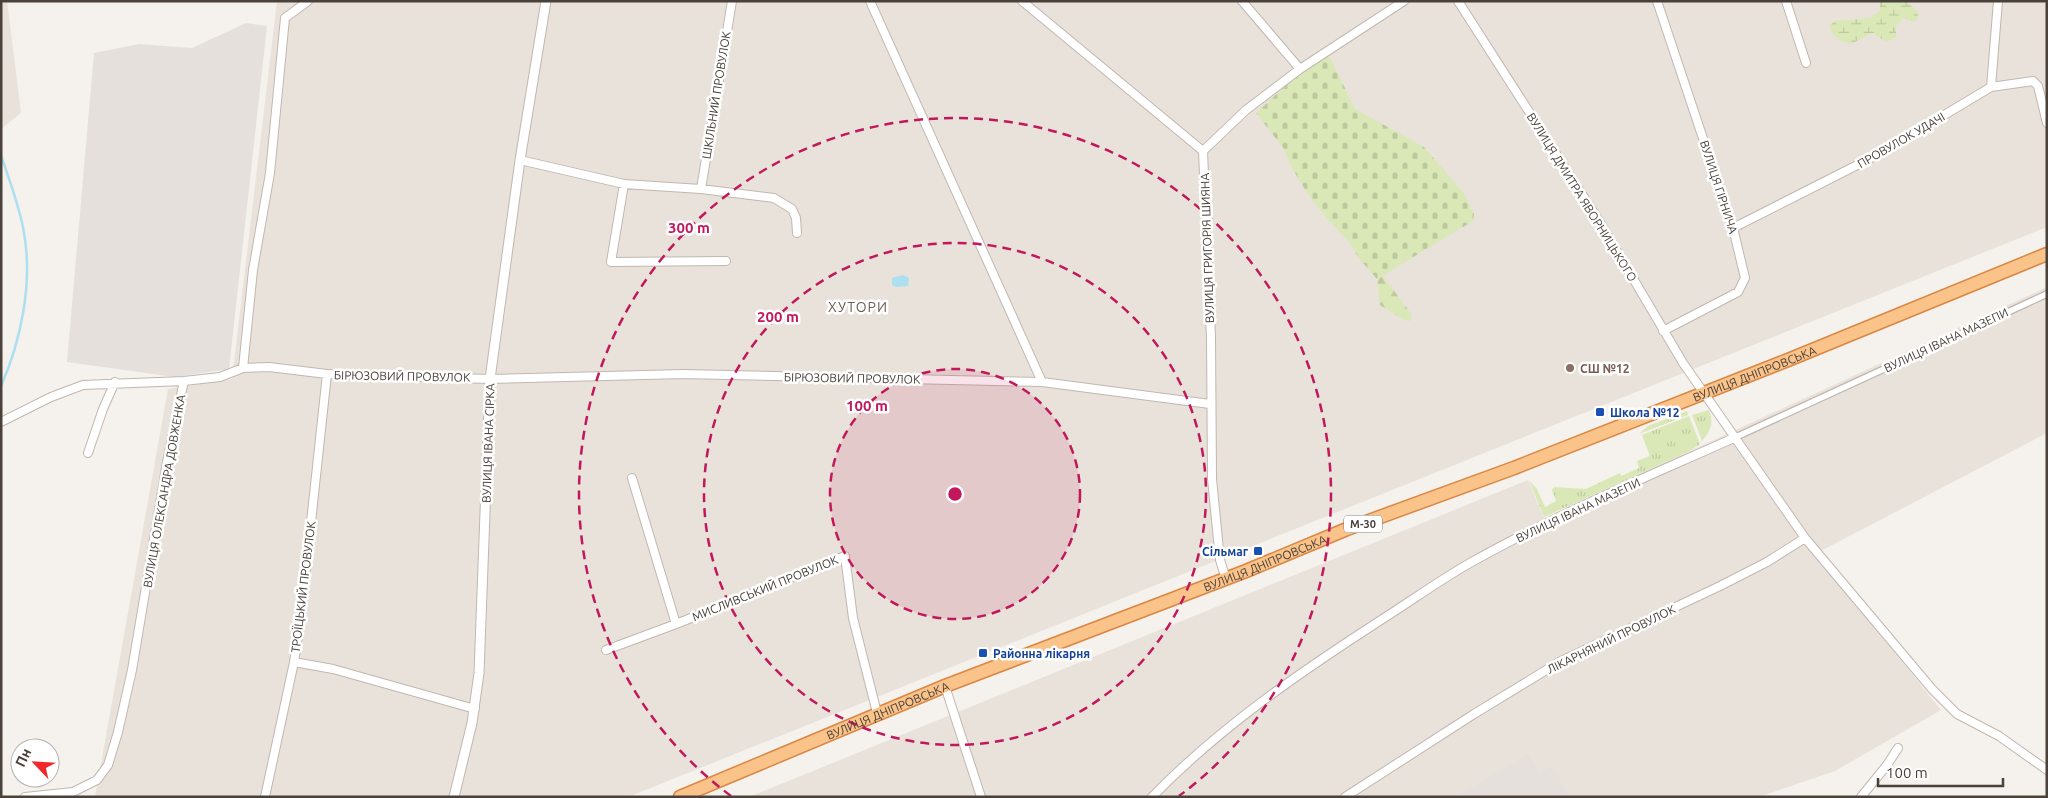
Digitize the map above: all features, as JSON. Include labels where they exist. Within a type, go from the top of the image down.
[{"type":"highway","name":"ВУЛИЦЯ ДНІПРОВСЬКА","points":[[680,797],[944,686],[1226,579],[1347,529],[1507,471],[2047,254]]},
{"type":"street","points":[[243,368],[253,270],[270,173],[285,18],[308,1]]},
{"type":"street","name":"ВУЛИЦЯ ІВАНА СІРКА","points":[[454,797],[475,708],[482,630],[487,411],[490,378],[520,160],[546,1]]},
{"type":"street","name":"ШКІЛЬНИЙ ПРОВУЛОК","points":[[701,189],[732,1]]},
{"type":"street","points":[[870,1],[1042,382]]},
{"type":"street","points":[[1022,1],[1203,151],[1246,110],[1300,69],[1404,1]]},
{"type":"street","points":[[1242,1],[1300,69]]},
{"type":"street","name":"ВУЛИЦЯ ДМИТРА ЯВОРНИЦЬКОГО","points":[[1458,1],[1596,216],[1663,331],[1805,538],[1932,689],[1957,714],[1999,736],[2047,770]]},
{"type":"street","name":"ВУЛИЦЯ ГІРНИЧА","points":[[1657,1],[1733,228],[1745,278],[1738,292],[1663,331]]},
{"type":"street","points":[[1786,1],[1806,63]]},
{"type":"street","points":[[1998,1],[1991,87],[2032,81],[2038,86],[2047,124]]},
{"type":"street","name":"ПРОВУЛОК УДАЧІ","points":[[1733,228],[1879,154],[1991,87]]},
{"type":"street","name":"ВУЛИЦЯ ГРИГОРІЯ ШИЯНА","points":[[1203,151],[1211,337],[1212,479],[1220,560],[1226,579]]},
{"type":"street","points":[[520,160],[624,184],[701,189],[770,197],[784,202],[792,208],[796,218],[797,233]]},
{"type":"street","points":[[624,184],[611,262],[726,261]]},
{"type":"street","name":"ВУЛИЦЯ ІВАНА МАЗЕПИ","points":[[1152,797],[1179,769],[1250,710],[1313,665],[1470,563],[1556,518],[2047,294]]},
{"type":"street","name":"БІРЮЗОВИЙ ПРОВУЛОК","points":[[243,368],[268,367],[327,374],[490,378],[683,374],[1042,382],[1210,404]]},
{"type":"street","name":"ВУЛИЦЯ ОЛЕКСАНДРА ДОВЖЕНКА","points":[[25,797],[40,794],[63,794],[79,790],[97,780],[108,765],[118,732],[132,670],[167,462],[184,382],[220,377],[243,368]]},
{"type":"street","name":"ТРОЇЦЬКИЙ ПРОВУЛОК","points":[[265,797],[294,662],[327,374]]},
{"type":"street","points":[[88,453],[102,410],[115,382]]},
{"type":"street","points":[[1,422],[64,391],[84,385],[115,382],[184,382]]},
{"type":"street","name":"МИСЛИВСЬКИЙ ПРОВУЛОК","points":[[632,478],[676,624]]},
{"type":"street","name":"ЛІКАРНЯНИЙ ПРОВУЛОК","points":[[1345,797],[1474,714],[1561,661],[1728,582],[1767,562],[1805,538]]},
{"type":"street","name":"МИСЛИВСЬКИЙ ПРОВУЛОК","points":[[606,650],[845,556],[853,618],[877,713]]},
{"type":"street","points":[[294,662],[333,669],[475,708]]},
{"type":"street","points":[[944,686],[981,797]]},
{"type":"street","points":[[1861,797],[1898,748]]},
{"type":"shaded area","points":[[1,1],[7,1],[21,113],[1,129]]},
{"type":"shaded area","points":[[277,1],[2047,1],[2047,227],[628,797],[95,797],[168,389],[232,379]]},
{"type":"shaded area","points":[[246,23],[267,26],[229,369],[175,377],[67,362],[94,53],[139,44],[192,48]]},
{"type":"shaded area","points":[[2047,287],[2047,433],[1815,554],[1941,710],[1835,771],[1759,797],[749,797],[1528,480],[1544,518]]},
{"type":"shaded area","points":[[1528,754],[1539,773],[1552,766],[1570,797],[1455,797]]},
{"type":"green space","points":[[1880,1],[1906,1],[1918,11],[1918,19],[1913,22],[1904,18],[1896,26],[1896,37],[1886,41],[1872,33],[1851,44],[1840,40],[1833,34],[1829,27],[1834,21],[1870,18],[1880,11]]},
{"type":"green space","points":[[1327,56],[1330,57],[1355,109],[1424,147],[1463,192],[1474,214],[1473,221],[1377,279],[1358,257],[1351,244],[1328,220],[1307,193],[1292,168],[1284,149],[1256,113],[1300,73]]},
{"type":"green space","points":[[1383,276],[1412,315],[1411,321],[1404,320],[1380,305],[1377,279]]},
{"type":"green space","points":[[1709,410],[1711,427],[1702,441],[1692,415]]},
{"type":"green space","points":[[1687,411],[1688,415],[1639,434],[1648,426]]},
{"type":"green space","points":[[1689,416],[1700,444],[1690,451],[1544,517],[1529,480],[1537,489],[1545,507],[1556,501],[1552,490],[1554,487],[1586,489],[1620,473],[1621,476],[1639,468],[1637,461],[1650,456],[1642,435]]},
{"type":"water","points":[[903,275],[909,278],[908,286],[896,287],[892,285],[892,278]]},
{"type":"waterway","points":[[1,155],[22,223],[27,271],[26,291],[19,331],[1,386]]},
{"type":"place","name":"СШ №12","points":[[1570,368]]},
{"type":"place","name":"Школа №12","points":[[1600,412]]},
{"type":"place","name":"Сільмаг","points":[[1258,551]]},
{"type":"place","name":"Районна лікарня","points":[[983,653]]},
{"type":"district","name":"ХУТОРИ","points":[[858,307]]}]
